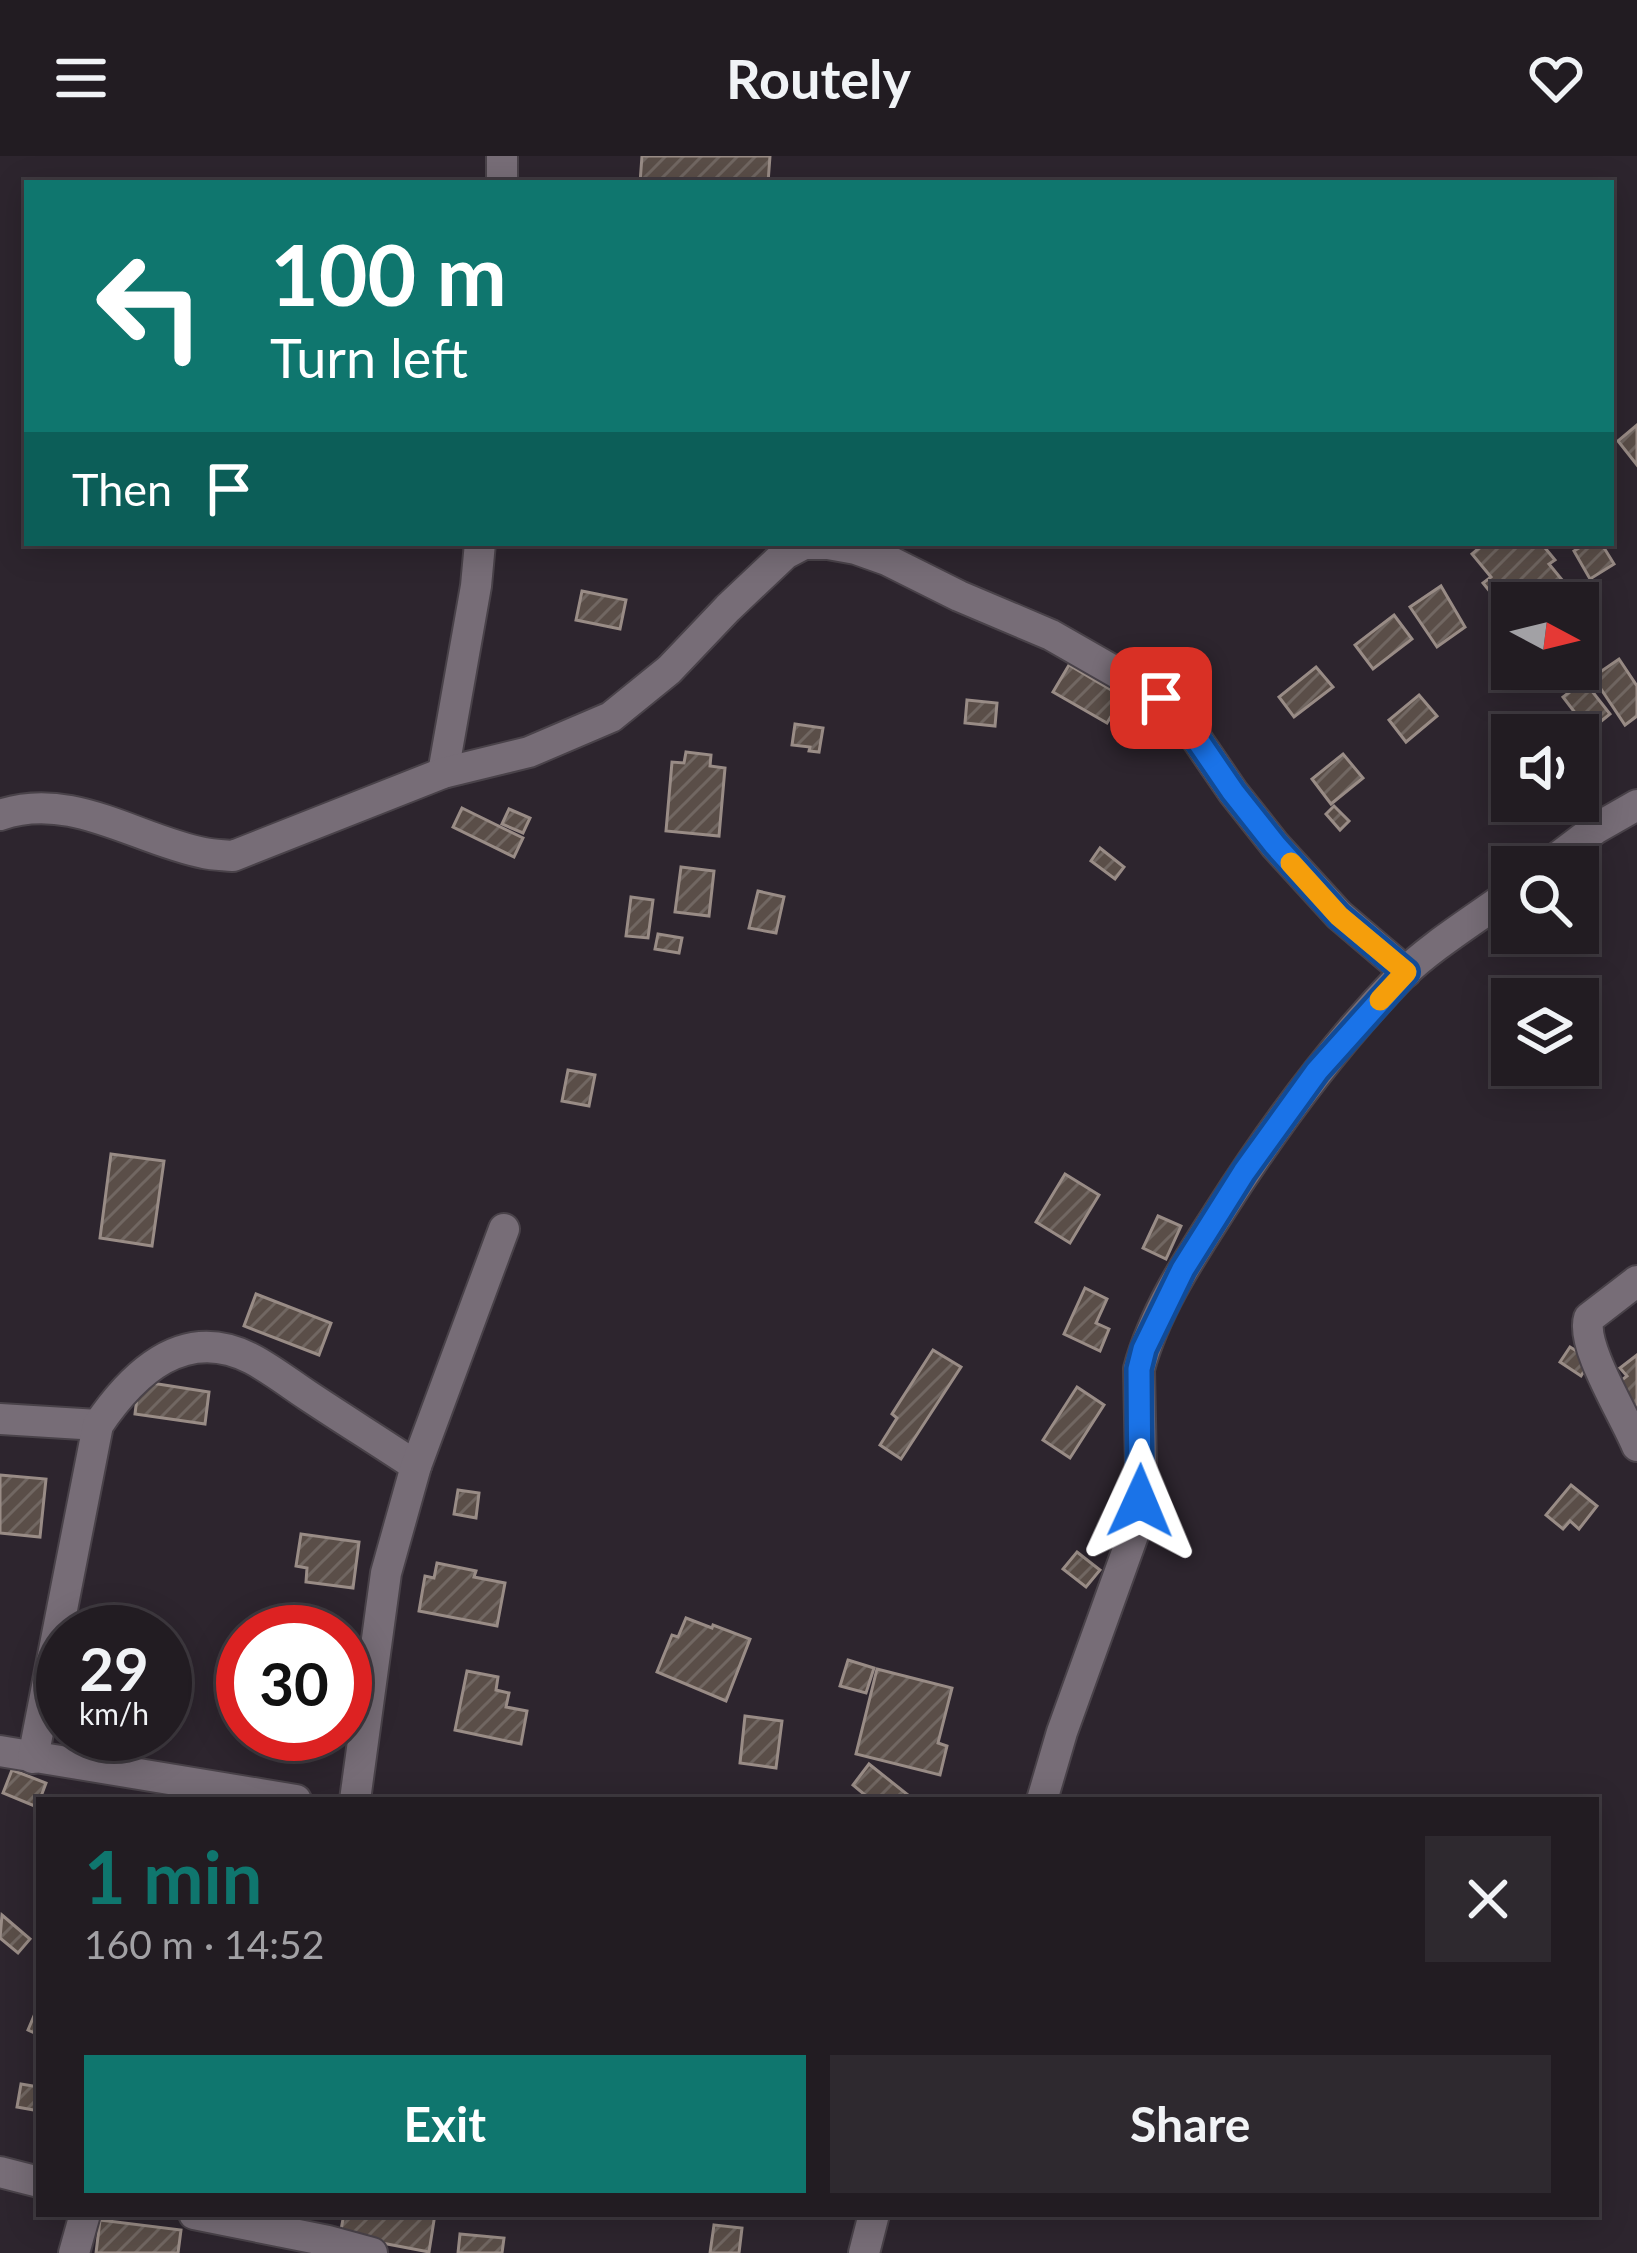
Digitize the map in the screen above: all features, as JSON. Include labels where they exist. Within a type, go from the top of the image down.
[{"type":"street","points":[[443,773],[480,546]]},
{"type":"street","points":[[0,815],[54,807],[205,854],[233,856],[443,773],[529,752],[611,717],[669,670],[728,608],[799,546]]},
{"type":"street","points":[[824,546],[856,549],[887,560],[1051,635],[1161,698],[1192,732],[1275,845],[1339,916],[1406,972]]},
{"type":"street","points":[[1573,846],[1637,805]]},
{"type":"street","points":[[1043,1797],[1136,1527],[1141,1469],[1139,1369],[1183,1269],[1244,1172],[1317,1071],[1406,972],[1491,908]]},
{"type":"street","points":[[356,1797],[386,1573],[416,1466],[504,1229]]},
{"type":"street","points":[[1637,1281],[1586,1324],[1589,1346],[1637,1446]]},
{"type":"street","points":[[33,1758],[98,1425],[121,1391],[166,1357],[212,1346],[249,1358],[416,1466]]},
{"type":"street","points":[[0,1419],[98,1425]]},
{"type":"street","points":[[0,1751],[277,1797]]},
{"type":"street","points":[[0,2172],[36,2181]]},
{"type":"street","points":[[74,2253],[84,2217]]},
{"type":"street","points":[[225,2217],[330,2227],[372,2253]]},
{"type":"street","points":[[864,2253],[873,2217]]},
{"type":"building","points":[[642,156],[770,156],[768,180],[640,180]]},
{"type":"building","points":[[1637,425],[1637,465],[1618,441]]},
{"type":"building","points":[[1481,546],[1543,546],[1555,560],[1549,564],[1563,581],[1491,582],[1491,593],[1483,583],[1491,577],[1472,554]]},
{"type":"building","points":[[1603,546],[1614,564],[1590,579],[1574,551]]},
{"type":"building","points":[[1441,586],[1465,627],[1437,647],[1410,607]]},
{"type":"building","points":[[582,591],[626,600],[620,629],[576,620]]},
{"type":"building","points":[[1394,615],[1412,639],[1373,669],[1355,645]]},
{"type":"building","points":[[1619,659],[1637,686],[1637,716],[1625,725],[1599,686],[1599,673]]},
{"type":"building","points":[[1069,665],[1123,697],[1107,723],[1053,692]]},
{"type":"building","points":[[1316,667],[1333,687],[1294,717],[1279,697]]},
{"type":"building","points":[[1572,690],[1591,690],[1610,714],[1599,723],[1599,714],[1576,714],[1563,697]]},
{"type":"building","points":[[1419,695],[1437,716],[1406,742],[1389,720]]},
{"type":"building","points":[[967,700],[997,703],[995,726],[965,723]]},
{"type":"building","points":[[795,724],[823,728],[819,752],[792,745]]},
{"type":"building","points":[[686,752],[711,755],[710,766],[725,768],[719,836],[666,831],[672,762],[684,763]]},
{"type":"building","points":[[1343,754],[1363,778],[1331,804],[1312,779]]},
{"type":"building","points":[[1334,806],[1349,821],[1340,830],[1326,814]]},
{"type":"building","points":[[462,808],[523,838],[514,857],[453,827]]},
{"type":"building","points":[[509,809],[530,818],[523,833],[502,824]]},
{"type":"building","points":[[1100,848],[1124,867],[1115,879],[1091,861]]},
{"type":"building","points":[[681,867],[714,871],[709,916],[675,912]]},
{"type":"building","points":[[758,891],[784,897],[776,933],[749,928]]},
{"type":"building","points":[[631,897],[653,900],[648,938],[626,936]]},
{"type":"building","points":[[658,934],[682,938],[679,953],[655,949]]},
{"type":"building","points":[[568,1070],[595,1075],[589,1106],[562,1101]]},
{"type":"building","points":[[111,1154],[164,1161],[152,1246],[100,1238]]},
{"type":"building","points":[[1065,1174],[1099,1195],[1070,1243],[1036,1222]]},
{"type":"building","points":[[1158,1216],[1181,1226],[1166,1259],[1143,1248]]},
{"type":"building","points":[[1085,1288],[1107,1299],[1096,1323],[1109,1329],[1100,1351],[1064,1334]]},
{"type":"building","points":[[256,1294],[331,1323],[319,1355],[244,1326]]},
{"type":"building","points":[[1570,1347],[1591,1360],[1581,1376],[1560,1362]]},
{"type":"building","points":[[933,1350],[961,1367],[901,1459],[880,1445],[897,1418],[892,1414]]},
{"type":"building","points":[[1637,1355],[1637,1409],[1618,1383],[1627,1376],[1620,1368]]},
{"type":"building","points":[[139,1381],[209,1392],[205,1424],[135,1414]]},
{"type":"building","points":[[1077,1387],[1104,1405],[1070,1458],[1043,1440]]},
{"type":"building","points":[[0,1475],[46,1479],[40,1537],[0,1533]]},
{"type":"building","points":[[1571,1485],[1597,1506],[1579,1529],[1570,1521],[1563,1529],[1546,1515]]},
{"type":"building","points":[[458,1490],[479,1493],[476,1518],[454,1514]]},
{"type":"building","points":[[301,1534],[359,1542],[353,1588],[306,1582],[307,1568],[296,1566]]},
{"type":"building","points":[[1077,1552],[1100,1570],[1086,1587],[1063,1569]]},
{"type":"building","points":[[437,1563],[505,1583],[497,1626],[419,1611],[425,1576],[434,1578]]},
{"type":"building","points":[[686,1618],[750,1639],[726,1701],[657,1672],[672,1635],[678,1637]]},
{"type":"building","points":[[848,1660],[874,1668],[866,1693],[840,1686]]},
{"type":"building","points":[[877,1669],[952,1688],[938,1743],[947,1746],[940,1775],[856,1754]]},
{"type":"building","points":[[467,1671],[498,1677],[496,1690],[509,1693],[506,1707],[527,1711],[521,1744],[455,1730]]},
{"type":"building","points":[[745,1716],[782,1721],[776,1768],[740,1763]]},
{"type":"building","points":[[869,1764],[908,1795],[867,1797],[853,1785]]},
{"type":"building","points":[[12,1770],[46,1783],[41,1797],[36,1797],[36,1807],[3,1793]]},
{"type":"building","points":[[2,1915],[30,1939],[18,1953],[0,1938]]},
{"type":"building","points":[[36,2011],[36,2034],[28,2030]]},
{"type":"building","points":[[21,2084],[36,2086],[36,2110],[17,2107]]},
{"type":"building","points":[[343,2217],[435,2217],[429,2252],[340,2235]]},
{"type":"building","points":[[100,2220],[181,2230],[178,2253],[96,2253]]},
{"type":"building","points":[[714,2225],[742,2228],[739,2253],[710,2253]]},
{"type":"building","points":[[460,2234],[504,2238],[502,2253],[458,2253]]},
{"type":"slow traffic","points":[[1291,863],[1339,916],[1406,972],[1380,1000]]},
{"type":"route","points":[[1140,1501],[1139,1369],[1183,1269],[1244,1172],[1317,1071],[1406,972],[1339,916],[1275,845],[1192,732],[1161,698]]}]
